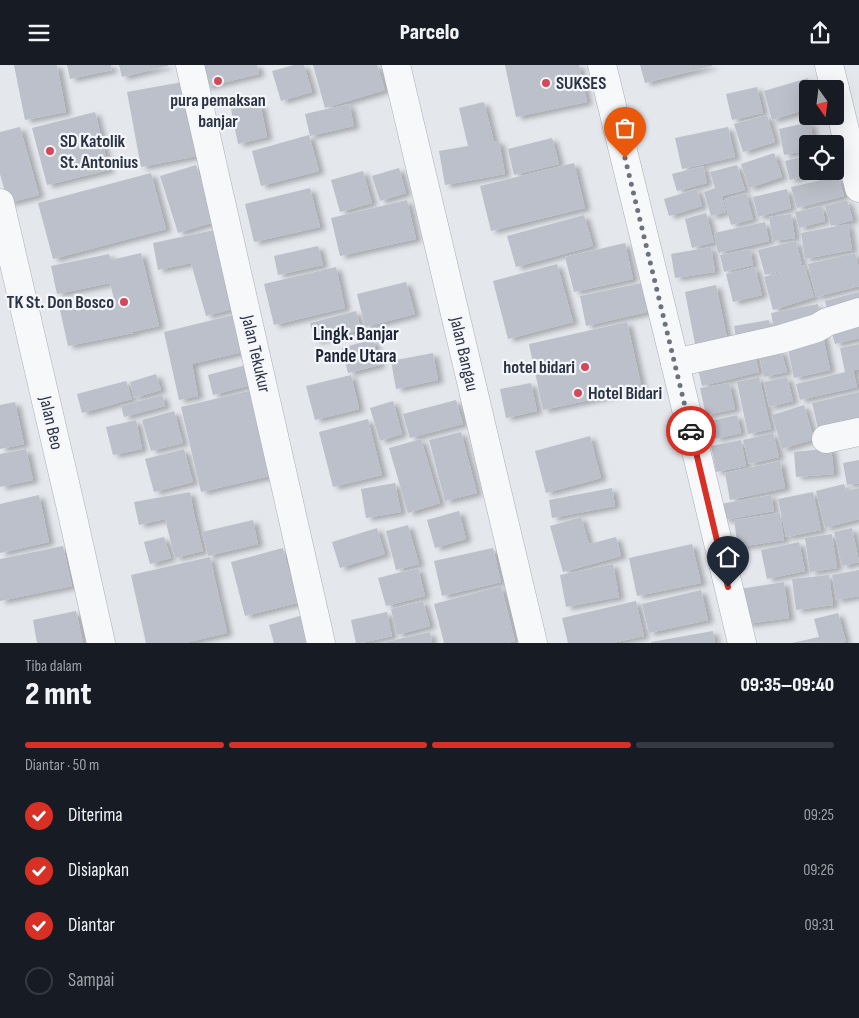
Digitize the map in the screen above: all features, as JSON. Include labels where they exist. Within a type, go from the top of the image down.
[{"type":"street","name":"Jalan Tekukur","points":[[190,65],[322,643]]},
{"type":"street","name":"Jalan Bangau","points":[[396,65],[533,643]]},
{"type":"street","points":[[602,65],[742,643]]},
{"type":"street","points":[[829,65],[833,80]]},
{"type":"street","points":[[844,125],[859,188]]},
{"type":"street","name":"Jalan Beo","points":[[0,203],[101,643]]},
{"type":"street","points":[[675,363],[790,336],[859,312]]},
{"type":"street","points":[[826,439],[859,432]]},
{"type":"building","points":[[14,65],[57,65],[66,112],[25,120]]},
{"type":"building","points":[[67,65],[111,65],[112,70],[70,79]]},
{"type":"building","points":[[119,65],[168,65],[168,66],[122,77]]},
{"type":"building","name":"pura pemaksan banjar","points":[[199,65],[257,65],[259,74],[205,87]]},
{"type":"building","points":[[294,65],[304,65],[312,92],[281,101],[272,71]]},
{"type":"building","points":[[313,65],[377,65],[385,90],[325,108]]},
{"type":"building","name":"SUKSES","points":[[505,65],[579,65],[587,102],[516,117]]},
{"type":"building","points":[[640,65],[712,65],[712,66],[645,83]]},
{"type":"building","points":[[188,81],[202,155],[141,167],[127,92]]},
{"type":"building","points":[[799,81],[799,112],[772,120],[764,91]]},
{"type":"building","points":[[757,87],[763,113],[732,120],[726,94]]},
{"type":"building","points":[[484,102],[494,142],[499,141],[505,174],[445,185],[439,151],[468,146],[459,108]]},
{"type":"building","points":[[260,103],[267,137],[238,144],[231,109]]},
{"type":"building","points":[[349,104],[354,126],[310,136],[305,114]]},
{"type":"building","points":[[95,112],[109,170],[47,185],[32,128]]},
{"type":"building","points":[[767,115],[775,142],[743,152],[734,124]]},
{"type":"building","points":[[799,124],[811,125],[812,135],[799,135],[799,152],[784,155],[779,129]]},
{"type":"building","points":[[20,127],[39,195],[8,203],[0,174],[0,132]]},
{"type":"building","points":[[728,127],[735,157],[682,169],[675,138]]},
{"type":"building","points":[[309,135],[319,171],[261,186],[252,151]]},
{"type":"building","points":[[552,138],[559,164],[514,175],[508,149]]},
{"type":"building","points":[[774,153],[782,177],[749,188],[741,164]]},
{"type":"building","points":[[799,157],[799,178],[790,180],[785,161]]},
{"type":"building","points":[[574,163],[585,208],[491,231],[480,186]]},
{"type":"building","points":[[196,165],[214,222],[178,233],[160,176]]},
{"type":"building","points":[[737,165],[745,190],[722,196],[726,212],[711,216],[704,192],[715,188],[710,172]]},
{"type":"building","points":[[703,166],[707,183],[677,191],[672,174]]},
{"type":"building","points":[[399,168],[406,193],[380,201],[372,176]]},
{"type":"building","points":[[363,171],[372,203],[340,212],[331,180]]},
{"type":"building","points":[[151,173],[166,229],[53,259],[38,203]]},
{"type":"building","points":[[821,180],[839,180],[844,196],[797,208],[791,187]]},
{"type":"building","points":[[310,188],[320,227],[254,242],[245,204]]},
{"type":"building","points":[[697,189],[702,206],[669,216],[664,199]]},
{"type":"building","points":[[787,189],[791,208],[758,217],[753,197]]},
{"type":"building","points":[[746,193],[753,219],[731,225],[724,199]]},
{"type":"building","points":[[407,200],[416,239],[340,256],[331,218]]},
{"type":"building","points":[[847,200],[853,220],[831,226],[825,206]]},
{"type":"building","points":[[822,206],[825,221],[799,228],[795,212]]},
{"type":"building","points":[[706,213],[714,242],[692,248],[685,219]]},
{"type":"building","points":[[791,214],[795,238],[773,241],[769,217]]},
{"type":"building","points":[[584,215],[593,246],[516,267],[507,236]]},
{"type":"building","points":[[765,222],[769,241],[718,253],[714,233]]},
{"type":"building","points":[[848,224],[852,250],[805,259],[801,233]]},
{"type":"building","points":[[214,230],[236,308],[206,316],[191,263],[158,270],[153,243]]},
{"type":"building","points":[[796,241],[802,265],[765,275],[758,250]]},
{"type":"building","points":[[625,243],[633,279],[574,292],[565,257]]},
{"type":"building","points":[[318,246],[323,265],[278,275],[274,256]]},
{"type":"building","points":[[711,247],[715,272],[675,278],[671,254]]},
{"type":"building","points":[[750,249],[753,265],[724,272],[720,255]]},
{"type":"building","points":[[141,253],[159,326],[68,346],[60,310],[114,299],[110,283],[57,294],[51,266],[109,254],[111,260]]},
{"type":"building","points":[[855,253],[859,268],[859,286],[816,297],[808,264]]},
{"type":"building","points":[[557,264],[573,322],[508,339],[493,281]]},
{"type":"building","points":[[804,265],[814,297],[773,310],[764,277]]},
{"type":"building","points":[[336,267],[345,308],[274,325],[264,284]]},
{"type":"building","points":[[755,267],[762,295],[733,302],[726,274]]},
{"type":"building","points":[[406,282],[415,314],[365,327],[357,294]]},
{"type":"building","points":[[641,283],[647,312],[586,326],[580,296]]},
{"type":"building","points":[[716,285],[728,343],[696,349],[685,292]]},
{"type":"building","points":[[859,292],[859,310],[829,317],[825,301]]},
{"type":"building","points":[[818,304],[821,324],[775,333],[771,313]]},
{"type":"building","points":[[356,311],[361,330],[315,341],[310,323]]},
{"type":"building","points":[[233,315],[242,352],[192,364],[198,396],[179,400],[164,332]]},
{"type":"building","points":[[859,315],[859,338],[835,344],[829,323]]},
{"type":"building","points":[[769,320],[772,338],[737,344],[734,326]]},
{"type":"building","name":"hotel bidari","points":[[627,322],[642,389],[543,410],[529,344]]},
{"type":"building","points":[[822,331],[830,370],[794,378],[786,339]]},
{"type":"building","points":[[373,339],[380,365],[348,373],[342,348]]},
{"type":"building","points":[[859,344],[859,369],[853,370],[857,387],[800,400],[796,384],[845,372],[840,348]]},
{"type":"building","points":[[753,346],[759,372],[702,386],[696,360]]},
{"type":"building","points":[[781,350],[787,372],[764,377],[759,355]]},
{"type":"building","points":[[433,353],[438,380],[396,389],[391,361]]},
{"type":"building","points":[[246,365],[251,385],[213,395],[208,375]]},
{"type":"building","points":[[156,374],[161,390],[134,398],[130,382]]},
{"type":"building","points":[[351,375],[359,409],[315,420],[306,386]]},
{"type":"building","points":[[759,377],[771,429],[748,434],[737,382]]},
{"type":"building","points":[[787,377],[793,401],[769,407],[764,382]]},
{"type":"building","points":[[126,381],[132,399],[82,413],[77,394]]},
{"type":"building","points":[[531,383],[537,411],[506,418],[500,389]]},
{"type":"building","points":[[729,383],[735,409],[706,415],[700,388]]},
{"type":"building","points":[[253,390],[274,475],[201,492],[181,407]]},
{"type":"building","points":[[859,392],[859,428],[820,437],[812,403]]},
{"type":"building","points":[[162,395],[165,406],[124,417],[121,406]]},
{"type":"building","points":[[456,400],[463,424],[410,438],[403,414]]},
{"type":"building","points":[[393,401],[402,434],[380,441],[370,408]]},
{"type":"building","points":[[15,402],[24,444],[0,449],[0,405]]},
{"type":"building","points":[[804,405],[814,439],[782,449],[772,415]]},
{"type":"building","points":[[174,411],[183,443],[151,451],[142,420]]},
{"type":"building","points":[[737,415],[741,433],[715,439],[710,421]]},
{"type":"building","points":[[368,419],[382,475],[333,487],[319,432]]},
{"type":"building","points":[[136,420],[142,449],[113,455],[106,427]]},
{"type":"building","points":[[461,432],[477,493],[445,501],[429,440]]},
{"type":"building","points":[[773,433],[779,457],[749,464],[743,440]]},
{"type":"building","points":[[590,436],[601,478],[546,493],[535,451]]},
{"type":"building","points":[[421,439],[440,503],[408,513],[389,448]]},
{"type":"building","points":[[741,440],[746,466],[716,472],[711,446]]},
{"type":"building","points":[[831,448],[834,474],[796,477],[794,452]]},
{"type":"building","points":[[26,449],[33,480],[0,487],[0,454]]},
{"type":"building","points":[[184,449],[193,482],[154,492],[145,459]]},
{"type":"building","points":[[859,460],[859,483],[847,485],[843,463]]},
{"type":"building","points":[[780,461],[785,488],[730,500],[725,473]]},
{"type":"building","points":[[395,483],[401,512],[366,518],[361,489]]},
{"type":"building","points":[[844,484],[846,491],[859,488],[859,519],[825,528],[816,491]]},
{"type":"building","points":[[612,488],[615,506],[552,518],[549,500]]},
{"type":"building","points":[[190,492],[203,551],[175,558],[165,519],[139,525],[134,502]]},
{"type":"building","points":[[813,492],[821,530],[786,537],[778,499]]},
{"type":"building","points":[[39,495],[49,542],[0,553],[0,504]]},
{"type":"building","points":[[771,495],[774,511],[724,520],[721,504]]},
{"type":"building","points":[[459,511],[466,539],[435,548],[427,520]]},
{"type":"building","points":[[780,513],[784,540],[738,547],[734,520]]},
{"type":"building","points":[[581,517],[589,544],[616,537],[621,556],[563,572],[550,526]]},
{"type":"building","points":[[253,520],[258,544],[208,556],[202,532]]},
{"type":"building","points":[[408,525],[419,564],[396,570],[386,531]]},
{"type":"building","points":[[377,528],[385,554],[340,568],[332,542]]},
{"type":"building","points":[[852,528],[859,562],[842,566],[834,532]]},
{"type":"building","points":[[832,534],[837,568],[810,572],[805,538]]},
{"type":"building","points":[[164,537],[171,558],[150,564],[144,542]]},
{"type":"building","points":[[799,542],[805,571],[767,579],[761,550]]},
{"type":"building","points":[[692,544],[701,583],[637,596],[629,558]]},
{"type":"building","points":[[63,546],[72,586],[0,601],[0,559]]},
{"type":"building","points":[[283,548],[297,603],[245,616],[231,562]]},
{"type":"building","points":[[493,548],[501,582],[442,596],[434,561]]},
{"type":"building","points":[[210,557],[227,633],[185,643],[146,643],[131,575]]},
{"type":"building","points":[[613,564],[619,597],[566,607],[560,575]]},
{"type":"building","points":[[418,568],[425,596],[386,606],[378,578]]},
{"type":"building","points":[[859,570],[859,596],[836,600],[832,575]]},
{"type":"building","points":[[829,575],[833,605],[796,610],[792,579]]},
{"type":"building","points":[[784,582],[789,618],[746,624],[740,589]]},
{"type":"building","points":[[501,586],[515,641],[507,643],[444,643],[434,604]]},
{"type":"building","points":[[701,590],[708,620],[649,633],[642,604]]},
{"type":"building","points":[[423,601],[430,626],[397,635],[391,609]]},
{"type":"building","points":[[636,601],[644,636],[612,643],[568,643],[562,618]]},
{"type":"building","points":[[76,611],[83,643],[37,643],[33,620]]},
{"type":"building","points":[[387,612],[392,636],[356,643],[351,620]]},
{"type":"building","points":[[838,613],[846,642],[792,643],[819,637],[814,619]]},
{"type":"building","points":[[303,615],[311,643],[274,643],[269,625]]},
{"type":"building","points":[[713,631],[715,643],[651,643],[651,642]]},
{"type":"building","points":[[430,632],[432,643],[386,643],[386,642]]},
{"type":"way so far","points":[[625,158],[691,431]]},
{"type":"place","name":"pura pemaksan banjar","points":[[218,81]]},
{"type":"place","name":"SUKSES","points":[[546,83]]},
{"type":"place","name":"SD Katolik St. Antonius","points":[[50,151]]},
{"type":"place","name":"TK St. Don Bosco","points":[[124,302]]},
{"type":"place","name":"hotel bidari","points":[[585,367]]},
{"type":"place","name":"Hotel Bidari","points":[[578,393]]},
{"type":"district","name":"Lingk. Banjar Pande Utara","points":[[356,345]]},
{"type":"route","points":[[691,431],[728,587]]}]
